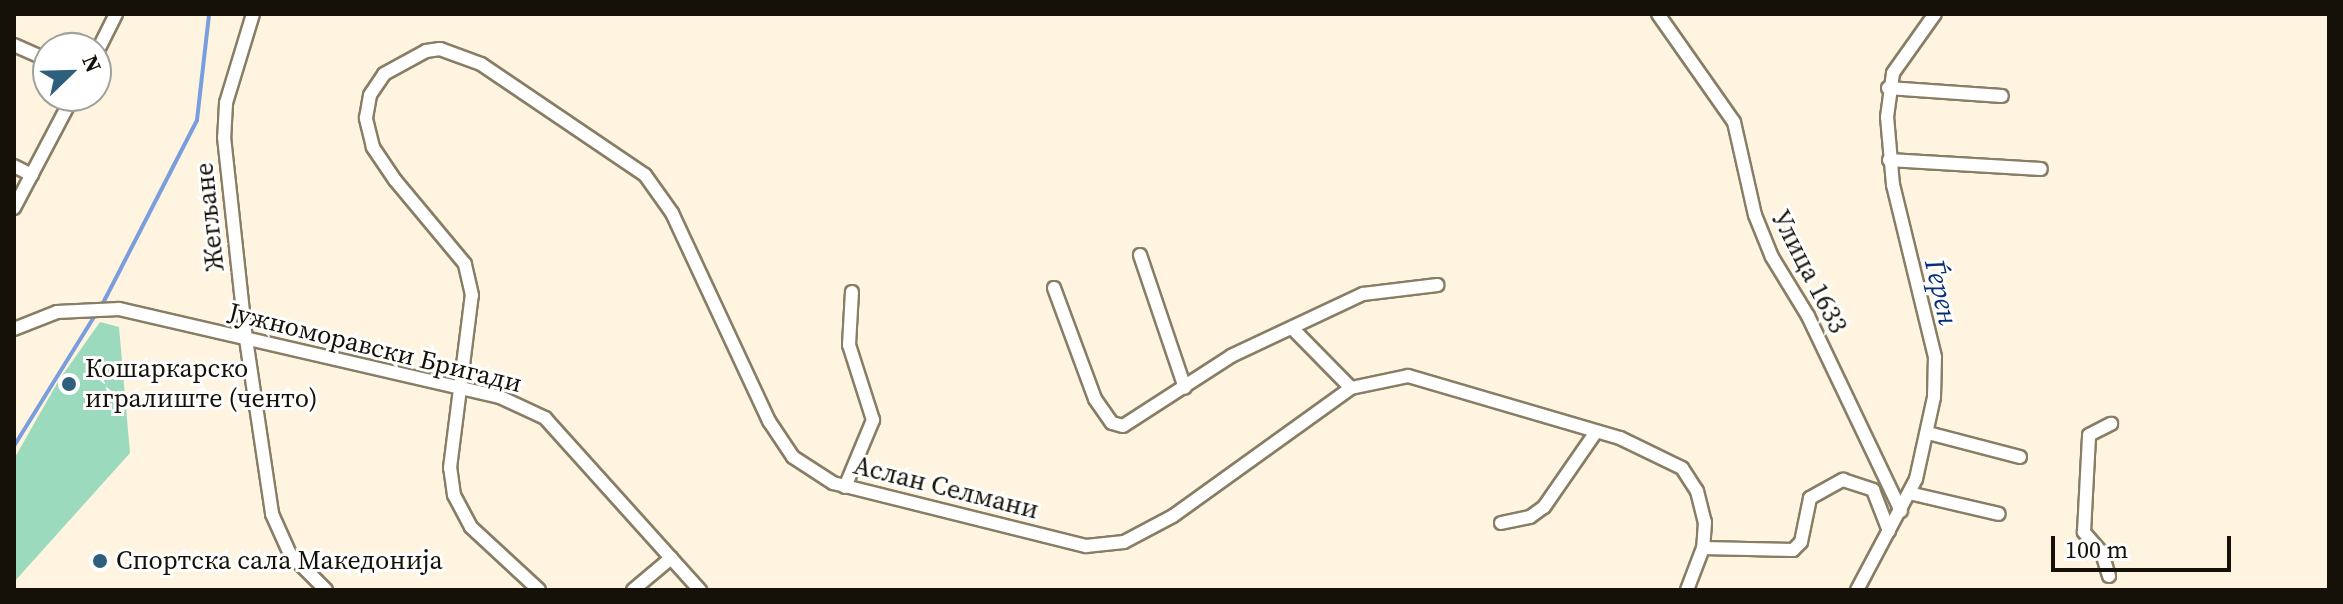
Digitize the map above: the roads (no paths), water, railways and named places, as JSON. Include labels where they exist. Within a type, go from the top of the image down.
[{"type":"street","points":[[107,32],[116,14]]},
{"type":"street","name":"Жегљане","points":[[253,14],[226,103],[224,137],[246,339],[272,514],[290,554],[326,590]]},
{"type":"street","name":"Улица 1633","points":[[1658,14],[1734,122],[1755,215],[1772,257],[1808,316],[1901,511]]},
{"type":"street","points":[[1857,590],[1901,511],[1928,433],[1935,357],[1889,160],[1888,88],[1906,50],[1935,14]]},
{"type":"street","name":"Аслан Селмани","points":[[460,387],[472,295],[465,264],[395,180],[373,147],[366,118],[370,95],[384,74],[402,60],[440,49],[481,64],[645,175],[672,213],[769,421],[793,457],[810,471],[845,487],[1086,546],[1124,542],[1173,516],[1351,388],[1408,376],[1596,432],[1661,454],[1682,468],[1697,491],[1705,522],[1703,548],[1687,590]]},
{"type":"street","points":[[1888,88],[2002,96]]},
{"type":"street","points":[[14,208],[65,112]]},
{"type":"street","points":[[1889,160],[2041,169]]},
{"type":"street","points":[[14,166],[32,175]]},
{"type":"street","points":[[1140,255],[1185,388]]},
{"type":"street","points":[[1054,288],[1084,375],[1112,423],[1129,425],[1231,356],[1294,330],[1363,294],[1437,285]]},
{"type":"street","points":[[845,487],[873,420],[849,345],[852,292]]},
{"type":"street","name":"Јужноморавски Бригади","points":[[14,329],[57,312],[95,308],[500,397],[545,418],[700,590]]},
{"type":"street","points":[[1294,330],[1351,388]]},
{"type":"street","name":"Јужноморавски Бригади","points":[[460,387],[450,468],[454,495],[480,537],[539,590]]},
{"type":"street","points":[[2109,576],[2102,553],[2084,532],[2089,435],[2111,424]]},
{"type":"street","points":[[1501,523],[1530,517],[1544,507],[1596,432]]},
{"type":"street","points":[[1928,433],[2020,457]]},
{"type":"street","points":[[1703,548],[1793,550],[1801,542],[1810,498],[1843,480],[1873,490],[1889,531]]},
{"type":"street","points":[[1909,493],[1999,514]]},
{"type":"street","points":[[633,590],[671,558]]},
{"type":"waterway","points":[[101,307],[197,120],[209,14]]},
{"type":"waterway","name":"Ѓерен","points":[[1924,38],[1936,23]]},
{"type":"waterway","points":[[14,446],[96,314]]},
{"type":"waterway","name":"Ѓерен","points":[[1865,590],[1877,564]]},
{"type":"place","name":"Кошаркарско игралиште (ченто)","points":[[69,384]]},
{"type":"place","name":"Спортска сала Македонија","points":[[100,561]]}]
